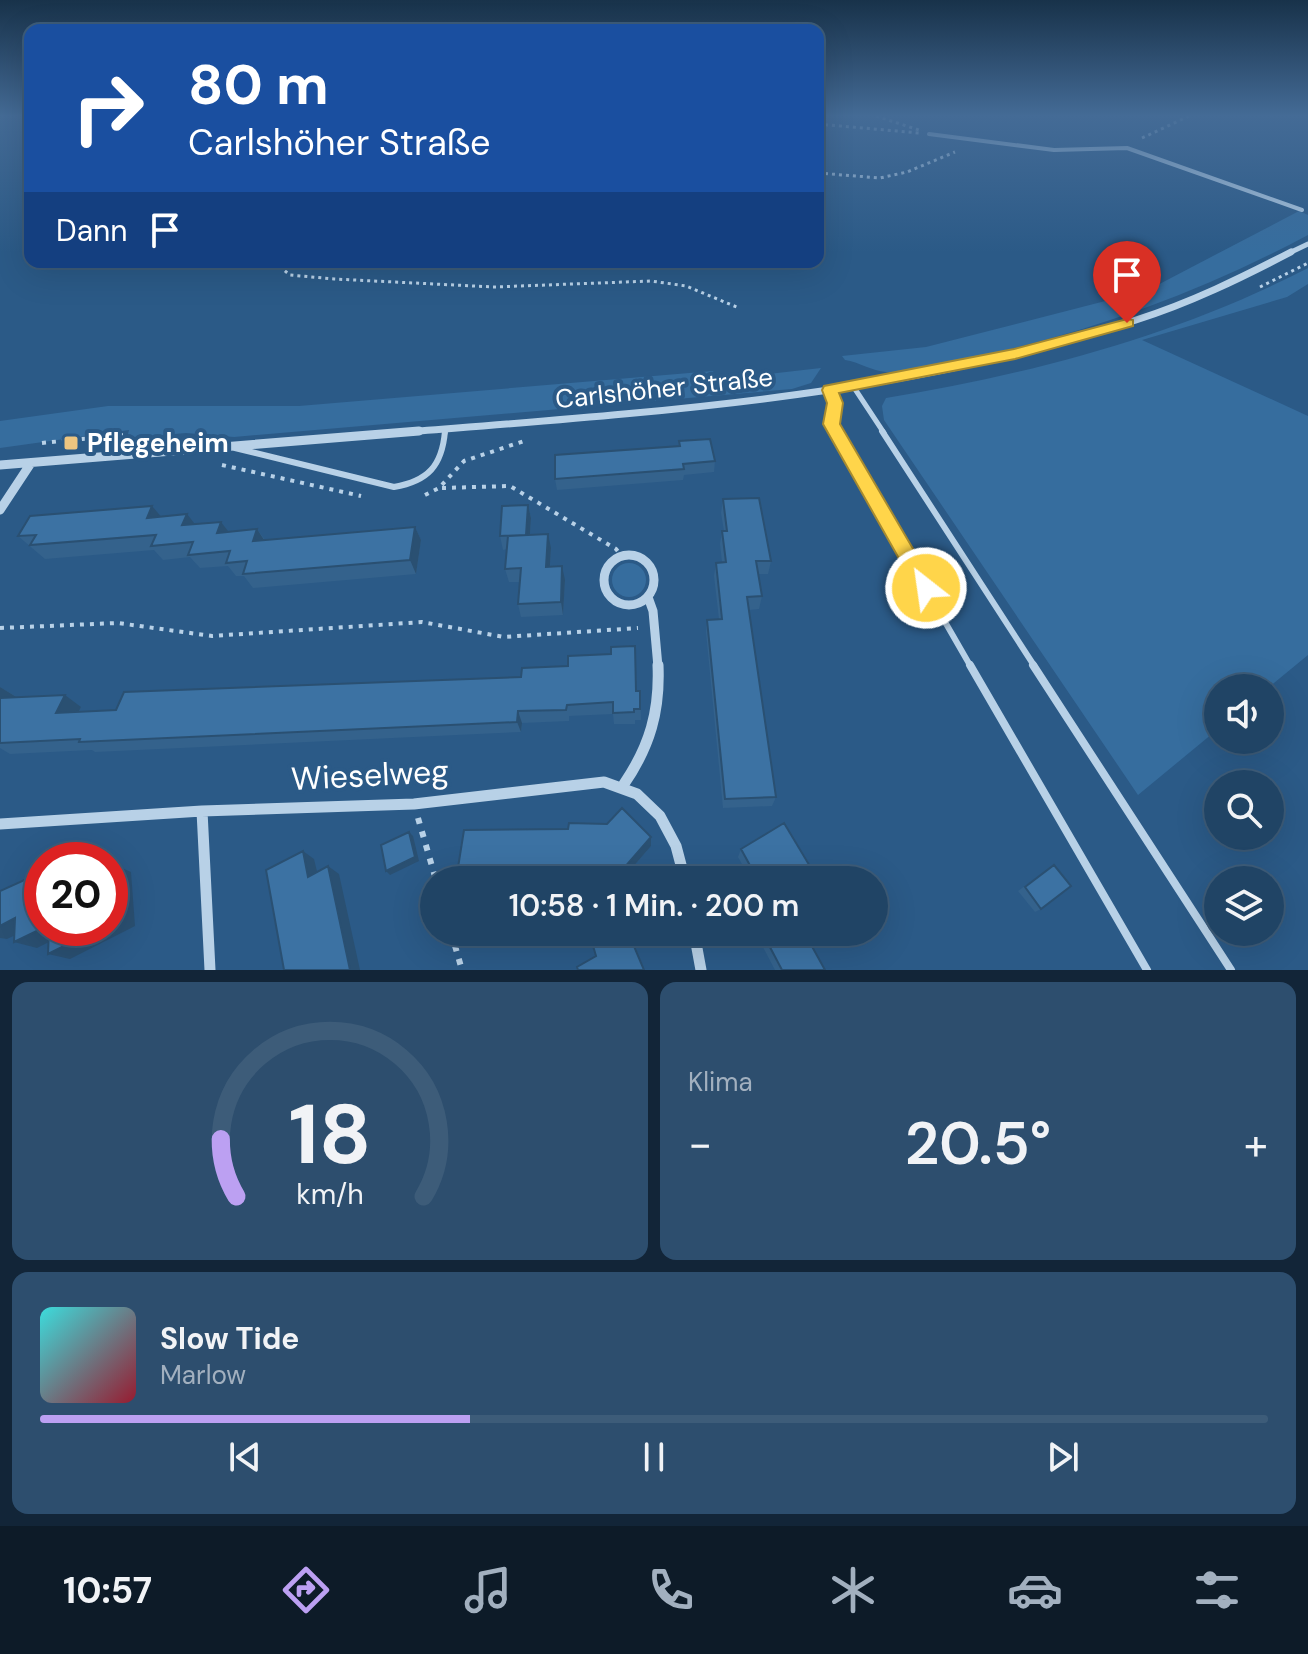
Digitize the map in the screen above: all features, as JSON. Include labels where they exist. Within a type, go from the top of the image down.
[{"type":"street","name":"Carlshöher Straße","points":[[0,465],[445,429],[699,406],[830,390],[1015,354],[1103,332],[1262,270],[1308,244]]},
{"type":"street","points":[[0,510],[31,463]]},
{"type":"street","points":[[623,558],[641,559],[652,567],[656,586],[648,597],[622,603],[607,594],[603,587],[604,573],[608,566],[623,558]]},
{"type":"street","points":[[648,597],[655,627],[660,708],[653,736],[641,761],[624,784],[644,797],[664,820],[679,849],[682,866]]},
{"type":"street","name":"Wieselweg","points":[[0,824],[202,811],[414,804],[604,782],[624,784]]},
{"type":"street","points":[[202,811],[210,970]]},
{"type":"street","points":[[697,946],[701,970]]},
{"type":"lane","points":[[1164,161],[1302,210]]},
{"type":"lane","points":[[853,386],[1231,970]]},
{"type":"lane","points":[[830,390],[835,403],[831,424],[1147,970]]},
{"type":"lane","points":[[228,446],[394,487],[411,485],[428,475],[441,462],[445,429]]},
{"type":"path","points":[[824,173],[880,178],[907,172],[930,161]]},
{"type":"path","points":[[281,268],[290,275],[494,287],[651,281],[686,286],[739,308]]},
{"type":"path","points":[[439,488],[510,486],[616,549],[623,558]]},
{"type":"path","points":[[0,628],[118,623],[212,636],[422,622],[504,637],[655,627]]},
{"type":"path","points":[[414,804],[432,866]]},
{"type":"path","points":[[455,946],[462,970]]},
{"type":"shaded area","points":[[1299,211],[1308,215],[1308,235],[1227,275],[1101,323],[1014,348],[907,371],[881,371],[845,360],[842,356],[926,347],[1148,290]]},
{"type":"shaded area","points":[[1308,268],[1308,284],[1287,297],[1142,340],[1308,416],[1308,655],[1284,675],[1204,674],[1204,741],[1138,795],[884,420],[882,406],[886,398],[995,377],[1102,350],[1207,314]]},
{"type":"shaded area","points":[[821,368],[811,383],[792,389],[234,437],[186,433],[127,438],[129,430],[0,448],[0,421],[108,406],[299,406],[713,371],[717,380]]},
{"type":"shaded area","points":[[629,563],[641,568],[646,580],[641,592],[629,597],[617,592],[612,580],[617,568]]},
{"type":"building","points":[[710,439],[715,461],[683,464],[684,469],[555,479],[555,455],[680,446],[679,441]]},
{"type":"building","points":[[759,498],[771,561],[756,561],[762,596],[747,597],[776,797],[725,799],[707,620],[722,619],[716,563],[726,562],[722,531],[727,531],[723,499]]},
{"type":"building","points":[[528,505],[526,535],[500,536],[502,506]]},
{"type":"building","points":[[152,506],[147,518],[187,514],[182,525],[221,522],[217,533],[257,529],[253,541],[415,527],[410,560],[243,574],[247,561],[226,563],[230,551],[188,555],[193,542],[151,546],[156,535],[30,545],[36,535],[18,536],[30,516]]},
{"type":"building","points":[[548,534],[546,567],[562,566],[561,602],[518,604],[521,568],[505,569],[508,536]]},
{"type":"building","points":[[635,646],[636,691],[640,691],[640,709],[634,709],[634,712],[613,713],[613,702],[567,705],[566,710],[518,711],[517,722],[0,743],[0,698],[65,695],[56,713],[116,710],[124,692],[521,677],[522,668],[568,666],[568,656],[611,654],[611,647]]},
{"type":"building","points":[[622,808],[651,837],[626,866],[458,866],[464,830],[568,829],[569,823],[607,824]]},
{"type":"building","points":[[784,823],[810,866],[750,866],[741,849]]},
{"type":"building","points":[[409,832],[415,857],[386,871],[381,845]]},
{"type":"building","points":[[303,851],[308,877],[328,866],[350,970],[284,970],[266,870]]},
{"type":"building","points":[[1054,865],[1071,886],[1041,909],[1025,887]]},
{"type":"building","points":[[24,880],[24,937],[14,942],[15,918],[0,926],[0,891]]},
{"type":"building","points":[[48,946],[64,946],[48,954]]},
{"type":"building","points":[[593,946],[634,946],[644,970],[578,970],[577,967],[596,956]]},
{"type":"building","points":[[769,946],[812,946],[825,970],[782,970]]},
{"type":"place","name":"Pflegeheim","points":[[71,443]]},
{"type":"route","points":[[926,588],[831,424],[835,403],[830,390],[1015,354],[1127,323]]}]
